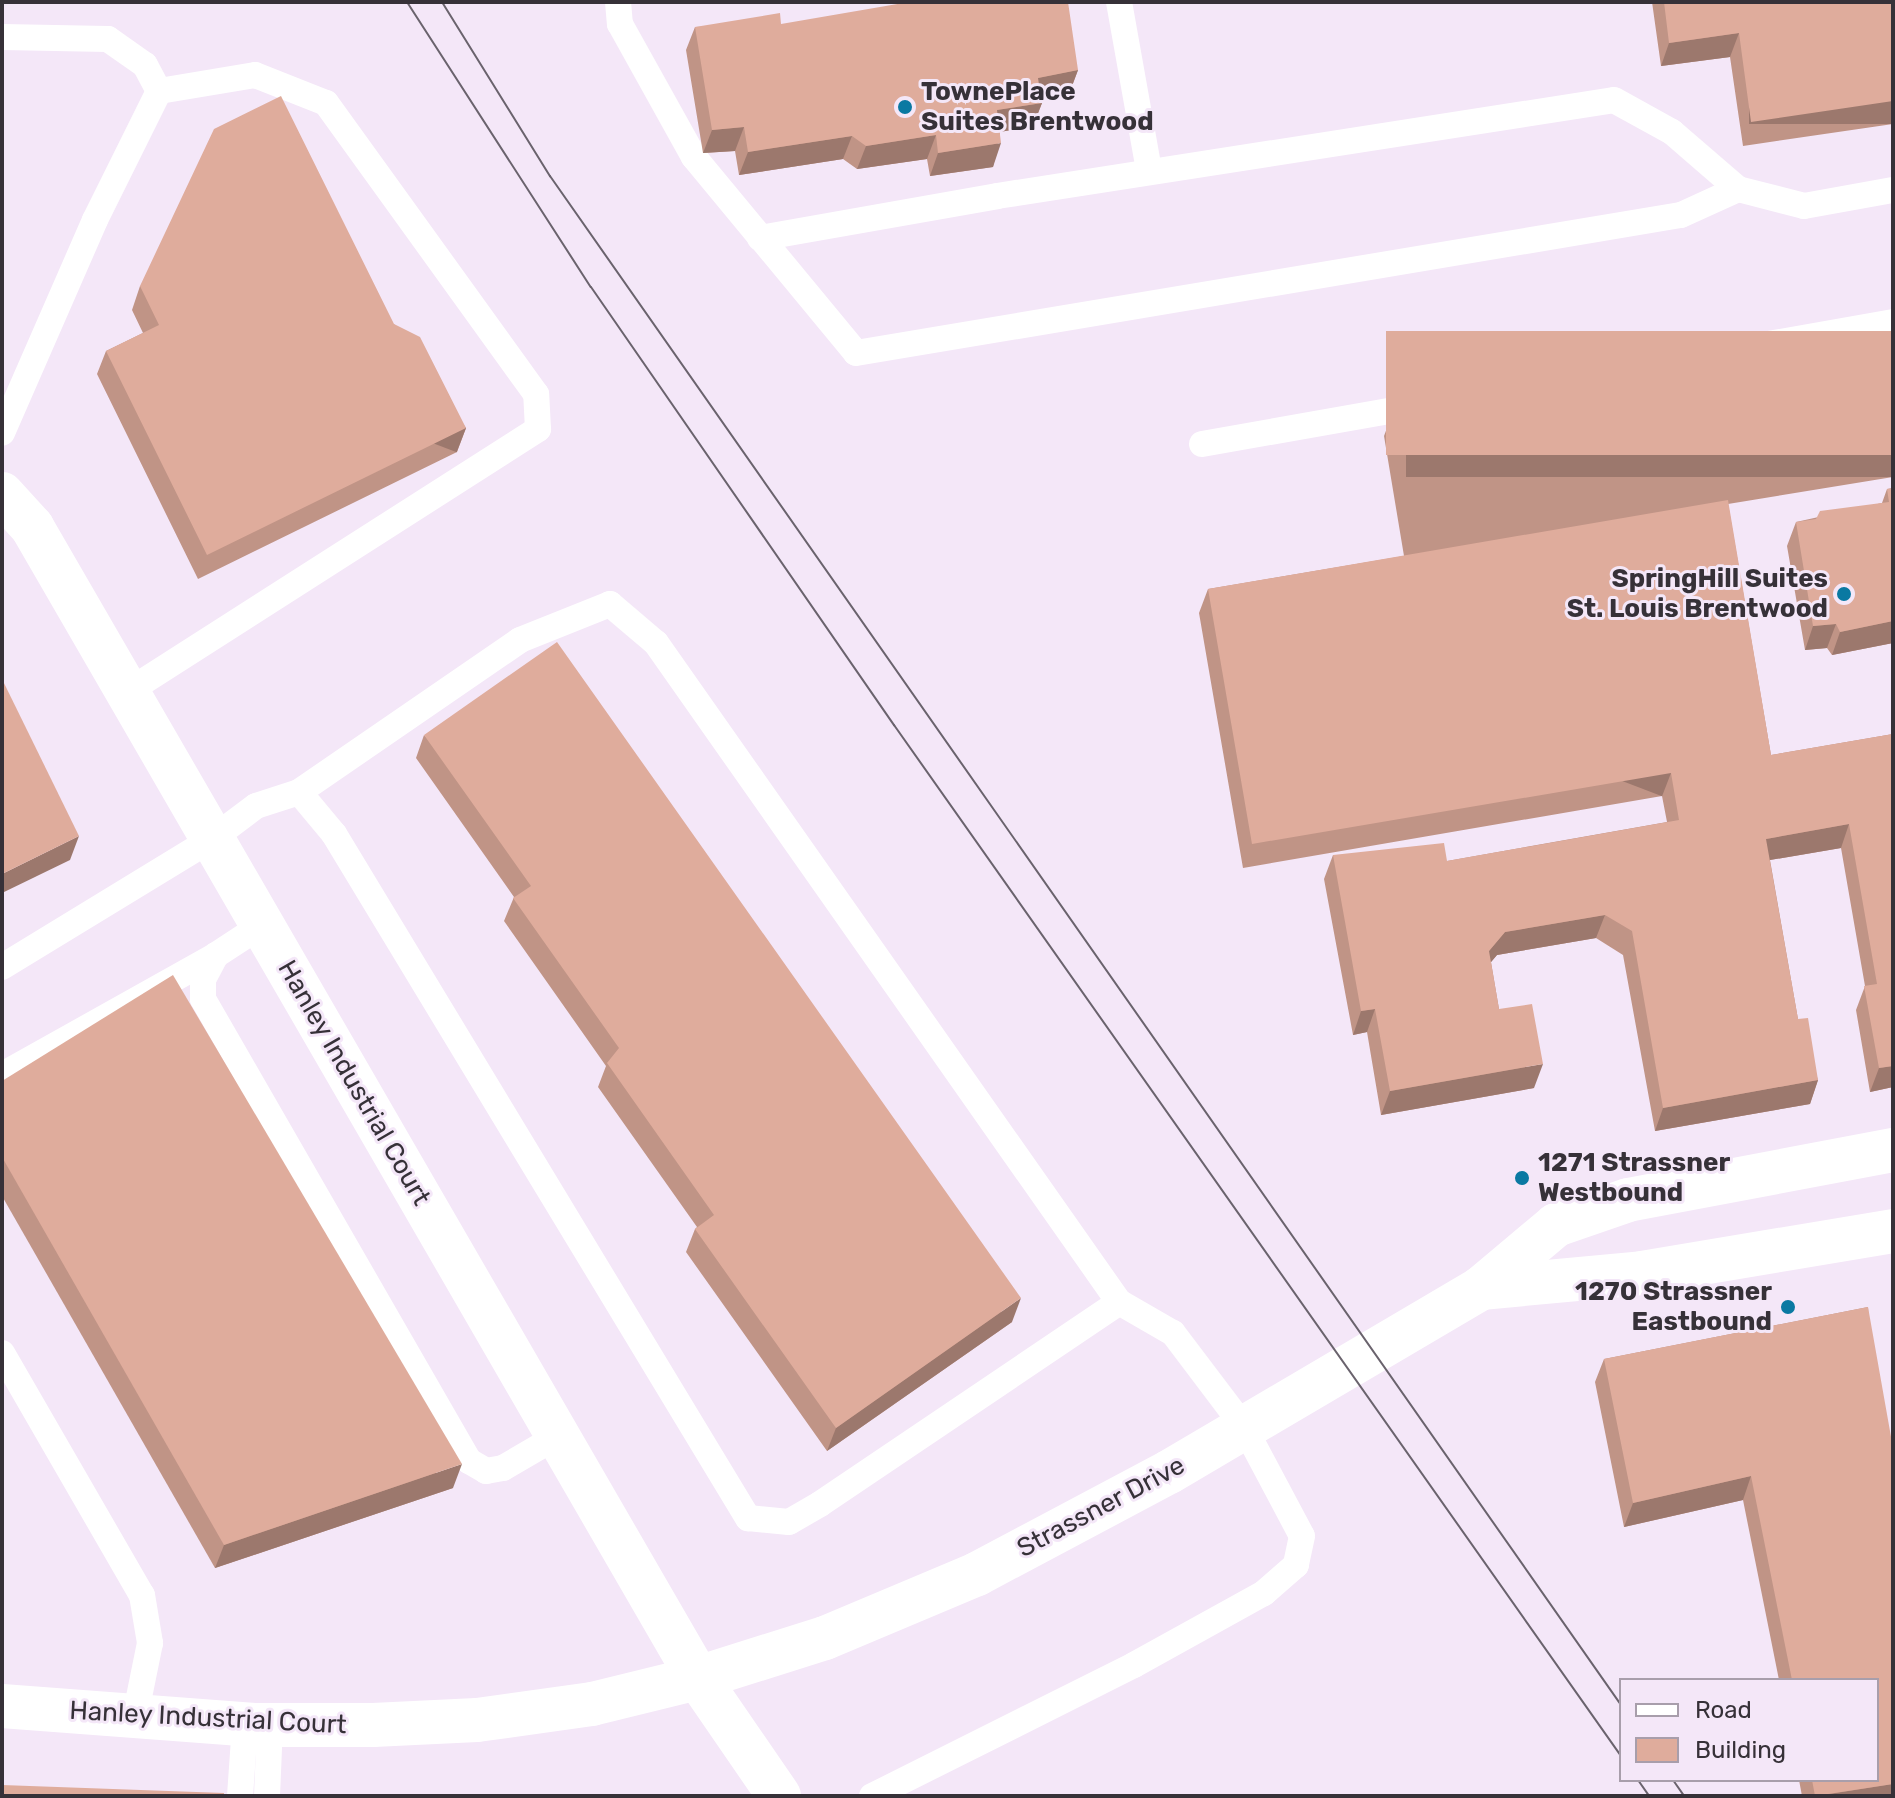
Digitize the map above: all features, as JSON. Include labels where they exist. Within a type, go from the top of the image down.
[{"type":"street","name":"Hanley Industrial Court","points":[[2,494],[32,527],[698,1678],[779,1796]]},
{"type":"street","name":"Strassner Drive","points":[[698,1678],[825,1638],[977,1574],[1244,1427],[1481,1288],[1556,1225],[1628,1200],[1893,1150]]},
{"type":"street","name":"Strassner Drive","points":[[1481,1288],[1642,1273],[1893,1231]]},
{"type":"street","name":"Hanley Industrial Court","points":[[2,1706],[257,1724],[477,1720],[592,1704],[698,1678]]},
{"type":"lane","points":[[618,2],[620,24],[694,157],[856,353],[1681,215],[1738,189]]},
{"type":"lane","points":[[1119,2],[1149,171]]},
{"type":"lane","points":[[2,37],[108,39],[145,65],[159,91]]},
{"type":"lane","points":[[127,692],[538,429],[536,394],[326,103],[255,75],[159,91]]},
{"type":"lane","points":[[2,433],[95,220],[159,91]]},
{"type":"lane","points":[[760,238],[1149,171],[1614,100],[1672,132],[1738,189],[1804,206],[1893,190]]},
{"type":"lane","points":[[1202,444],[1893,322]]},
{"type":"lane","points":[[2,967],[212,839],[256,806],[299,792],[520,640],[610,604],[656,643],[1119,1302],[1173,1333],[1244,1427],[1302,1536],[1296,1565],[1264,1593],[1134,1665],[872,1796]]},
{"type":"lane","points":[[299,792],[334,834],[748,1518],[789,1522],[810,1510],[1119,1302]]},
{"type":"lane","points":[[2,1075],[216,955],[262,925]]},
{"type":"lane","points":[[216,955],[203,979],[203,999],[469,1461],[486,1471],[503,1468],[558,1436]]},
{"type":"lane","points":[[2,1353],[142,1595],[150,1643],[135,1717]]},
{"type":"lane","points":[[240,1796],[257,1724]]},
{"type":"lane","points":[[257,1724],[267,1796]]},
{"type":"building","points":[[909,2],[1068,2],[1078,70],[1038,78],[1042,103],[997,110],[1001,143],[938,153],[936,135],[866,146],[852,136],[748,152],[744,127],[712,130],[695,27],[780,13],[781,24]]},
{"type":"building","points":[[1664,2],[1893,2],[1893,101],[1751,122],[1739,33],[1669,43]]},
{"type":"building","points":[[281,96],[394,324],[420,337],[466,428],[207,555],[106,351],[159,325],[140,286],[214,129]]},
{"type":"building","points":[[1386,331],[1893,331],[1893,455],[1386,455]]},
{"type":"building","name":"SpringHill Suites St. Louis Brentwood","points":[[1893,488],[1893,621],[1840,632],[1836,624],[1813,626],[1796,522],[1816,519],[1820,511],[1889,502],[1887,489]]},
{"type":"building","points":[[1728,500],[1771,755],[1893,734],[1893,1066],[1879,1068],[1864,986],[1877,984],[1849,824],[1766,839],[1798,1019],[1808,1018],[1818,1080],[1663,1108],[1632,931],[1605,915],[1505,932],[1489,951],[1499,1009],[1532,1004],[1543,1064],[1390,1091],[1375,1009],[1361,1011],[1333,855],[1444,843],[1447,861],[1679,820],[1671,773],[1252,844],[1208,589]]},
{"type":"building","points":[[557,642],[1021,1298],[836,1428],[695,1229],[714,1215],[607,1063],[619,1048],[513,898],[531,886],[424,735]]},
{"type":"building","points":[[2,679],[79,836],[2,874]]},
{"type":"building","points":[[173,975],[462,1464],[224,1545],[2,1157],[2,1081]]},
{"type":"building","points":[[1868,1307],[1893,1448],[1893,1784],[1815,1796],[1812,1782],[1879,1782],[1879,1678],[1792,1678],[1751,1476],[1633,1503],[1604,1359]]},
{"type":"building","points":[[2,1785],[224,1793],[224,1796],[2,1796]]},
{"type":"tram line","points":[[407,2],[591,287],[894,725],[1619,1753]]},
{"type":"tram line","points":[[442,2],[550,176],[1619,1702]]},
{"type":"tram line","points":[[1639,1782],[1649,1796]]},
{"type":"tram line","points":[[1674,1782],[1684,1796]]},
{"type":"place","name":"TownePlace Suites Brentwood","points":[[905,107]]},
{"type":"place","name":"SpringHill Suites St. Louis Brentwood","points":[[1844,594]]},
{"type":"place","name":"1271 Strassner Westbound","points":[[1522,1178]]},
{"type":"place","name":"1270 Strassner Eastbound","points":[[1788,1307]]}]
